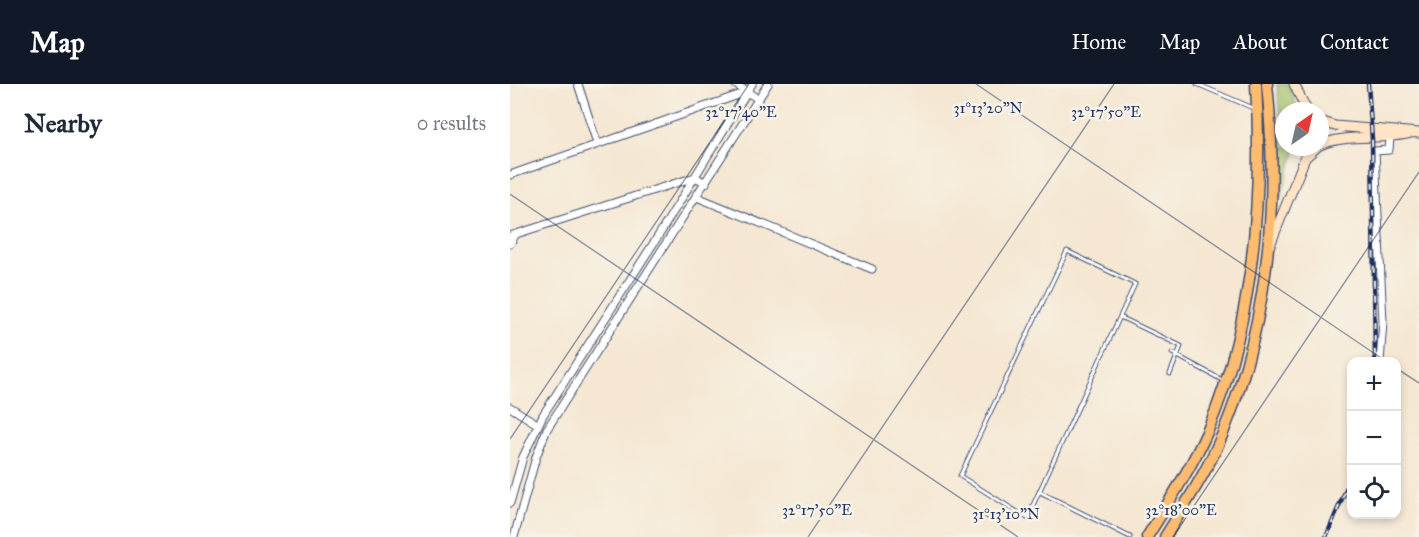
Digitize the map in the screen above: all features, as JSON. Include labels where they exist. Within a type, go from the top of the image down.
[{"type":"highway","points":[[1256,84],[1258,176],[1254,241],[1240,326],[1225,382],[1198,451],[1150,533],[1163,537],[1208,465],[1232,410],[1259,311],[1269,247],[1272,162],[1267,84]]},
{"type":"main road","points":[[1294,84],[1302,102]]},
{"type":"main road","points":[[1329,124],[1390,128],[1416,133]]},
{"type":"main road","points":[[1329,142],[1390,138],[1416,133]]},
{"type":"main road","points":[[1269,247],[1305,158]]},
{"type":"street","points":[[578,84],[597,143]]},
{"type":"street","points":[[735,84],[758,99]]},
{"type":"street","points":[[510,503],[523,457],[537,424],[752,84]]},
{"type":"street","points":[[514,537],[536,457],[547,429],[768,84]]},
{"type":"street","points":[[510,174],[747,92]]},
{"type":"street","points":[[1380,357],[1383,322],[1375,150],[1389,150],[1390,138]]},
{"type":"street","points":[[510,244],[513,235],[695,177],[706,183]]},
{"type":"street","points":[[697,197],[872,269]]},
{"type":"street","points":[[510,406],[537,424]]},
{"type":"lane","points":[[1197,84],[1257,110]]},
{"type":"lane","points":[[1067,251],[1135,284],[1120,317],[1028,518],[960,476],[1067,251]]},
{"type":"lane","points":[[1120,317],[1181,346],[1170,374]]},
{"type":"lane","points":[[1172,354],[1225,382]]},
{"type":"lane","points":[[1040,492],[1130,537]]},
{"type":"green space","points":[[1277,84],[1288,84],[1295,102],[1279,102]]},
{"type":"green space","points":[[1280,156],[1294,156],[1279,201]]},
{"type":"railway","points":[[1368,84],[1372,139],[1375,357]]},
{"type":"railway","points":[[1326,537],[1347,487]]}]
